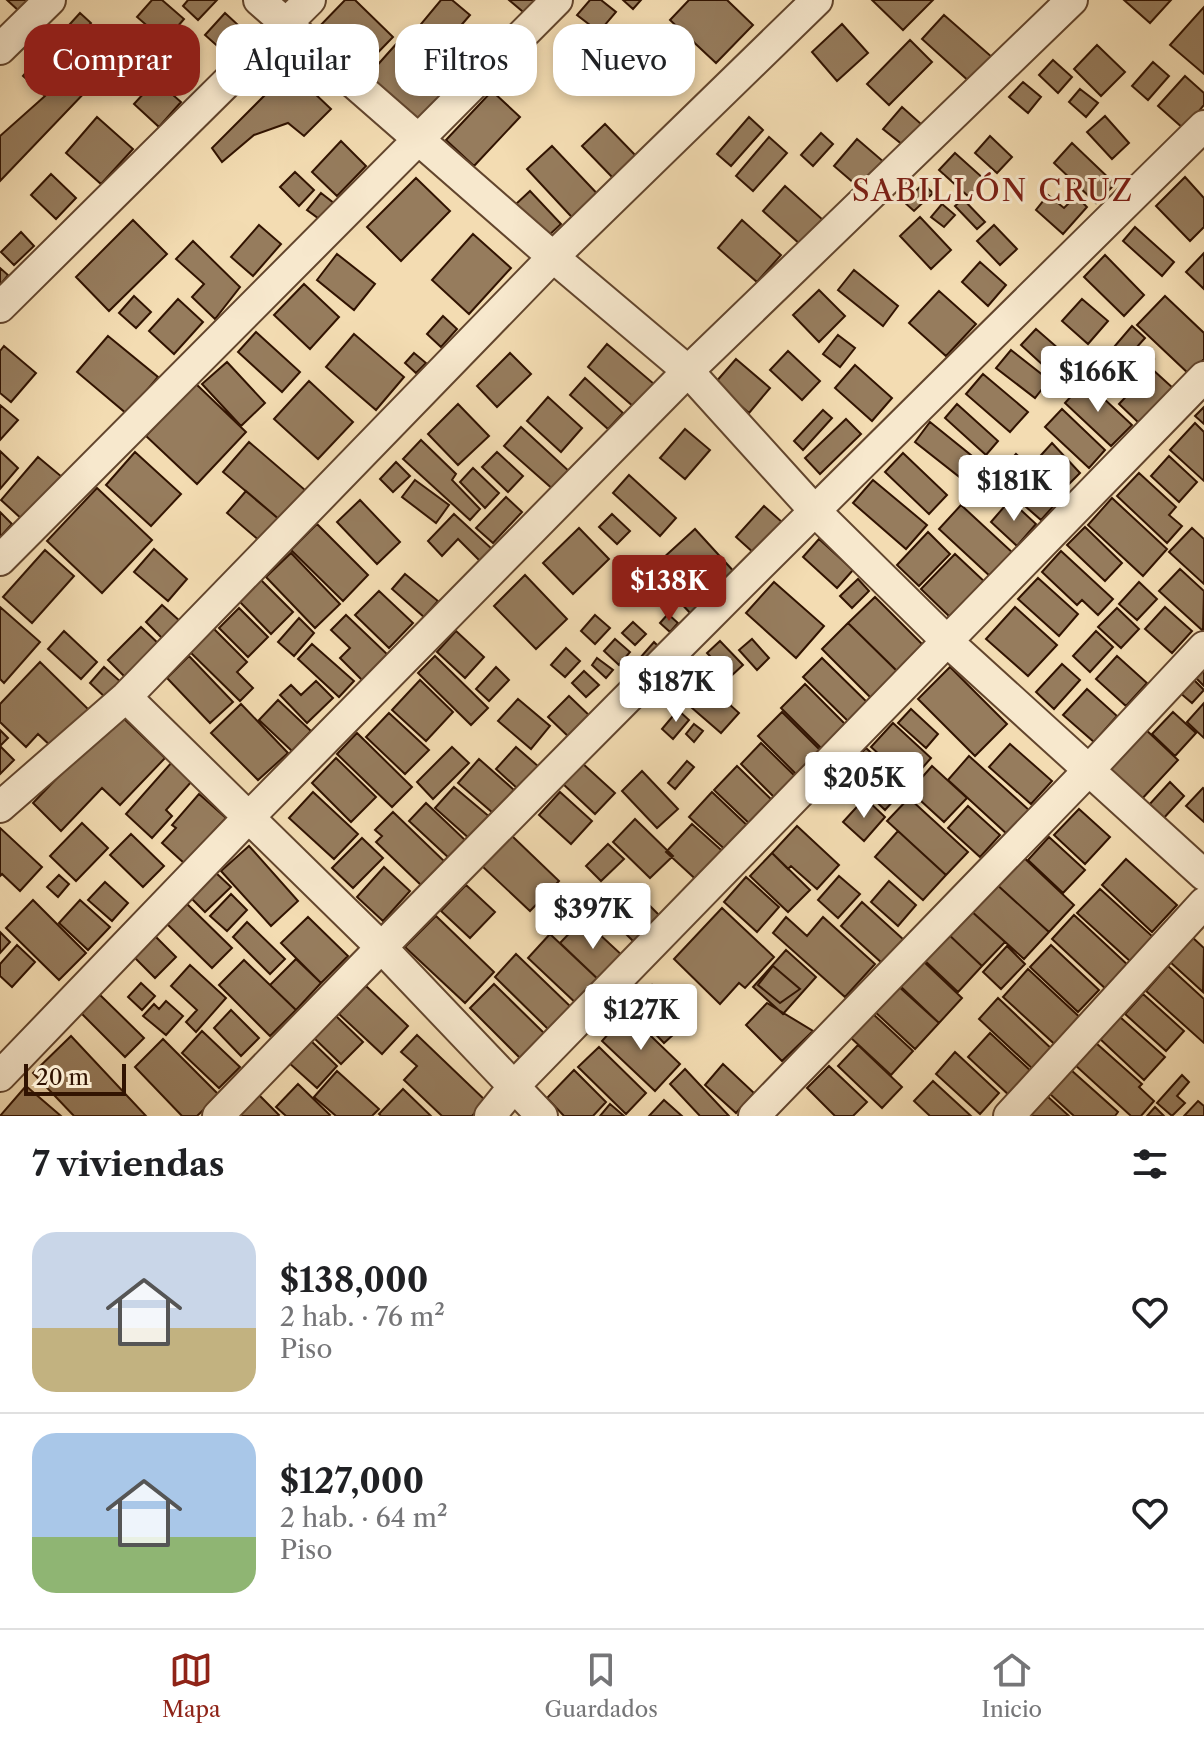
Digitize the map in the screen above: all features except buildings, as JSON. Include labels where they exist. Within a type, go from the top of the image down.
[{"type":"street","points":[[0,49],[50,0]]},
{"type":"street","points":[[259,0],[688,371],[814,510],[948,642],[1204,875]]},
{"type":"street","points":[[0,307],[310,0]]},
{"type":"street","points":[[0,560],[557,0]]},
{"type":"street","points":[[0,807],[126,697],[553,257],[817,0]]},
{"type":"street","points":[[0,1076],[249,817],[688,371],[1072,0]]},
{"type":"street","points":[[218,1116],[814,510],[1204,126]]},
{"type":"street","points":[[490,1116],[515,1085],[1204,377]]},
{"type":"street","points":[[754,1116],[1204,647]]},
{"type":"street","points":[[126,697],[381,947],[542,1116]]},
{"type":"street","points":[[1009,1116],[1204,903]]},
{"type":"district","name":"SABILLÓN CRUZ","points":[[993,190]]}]
